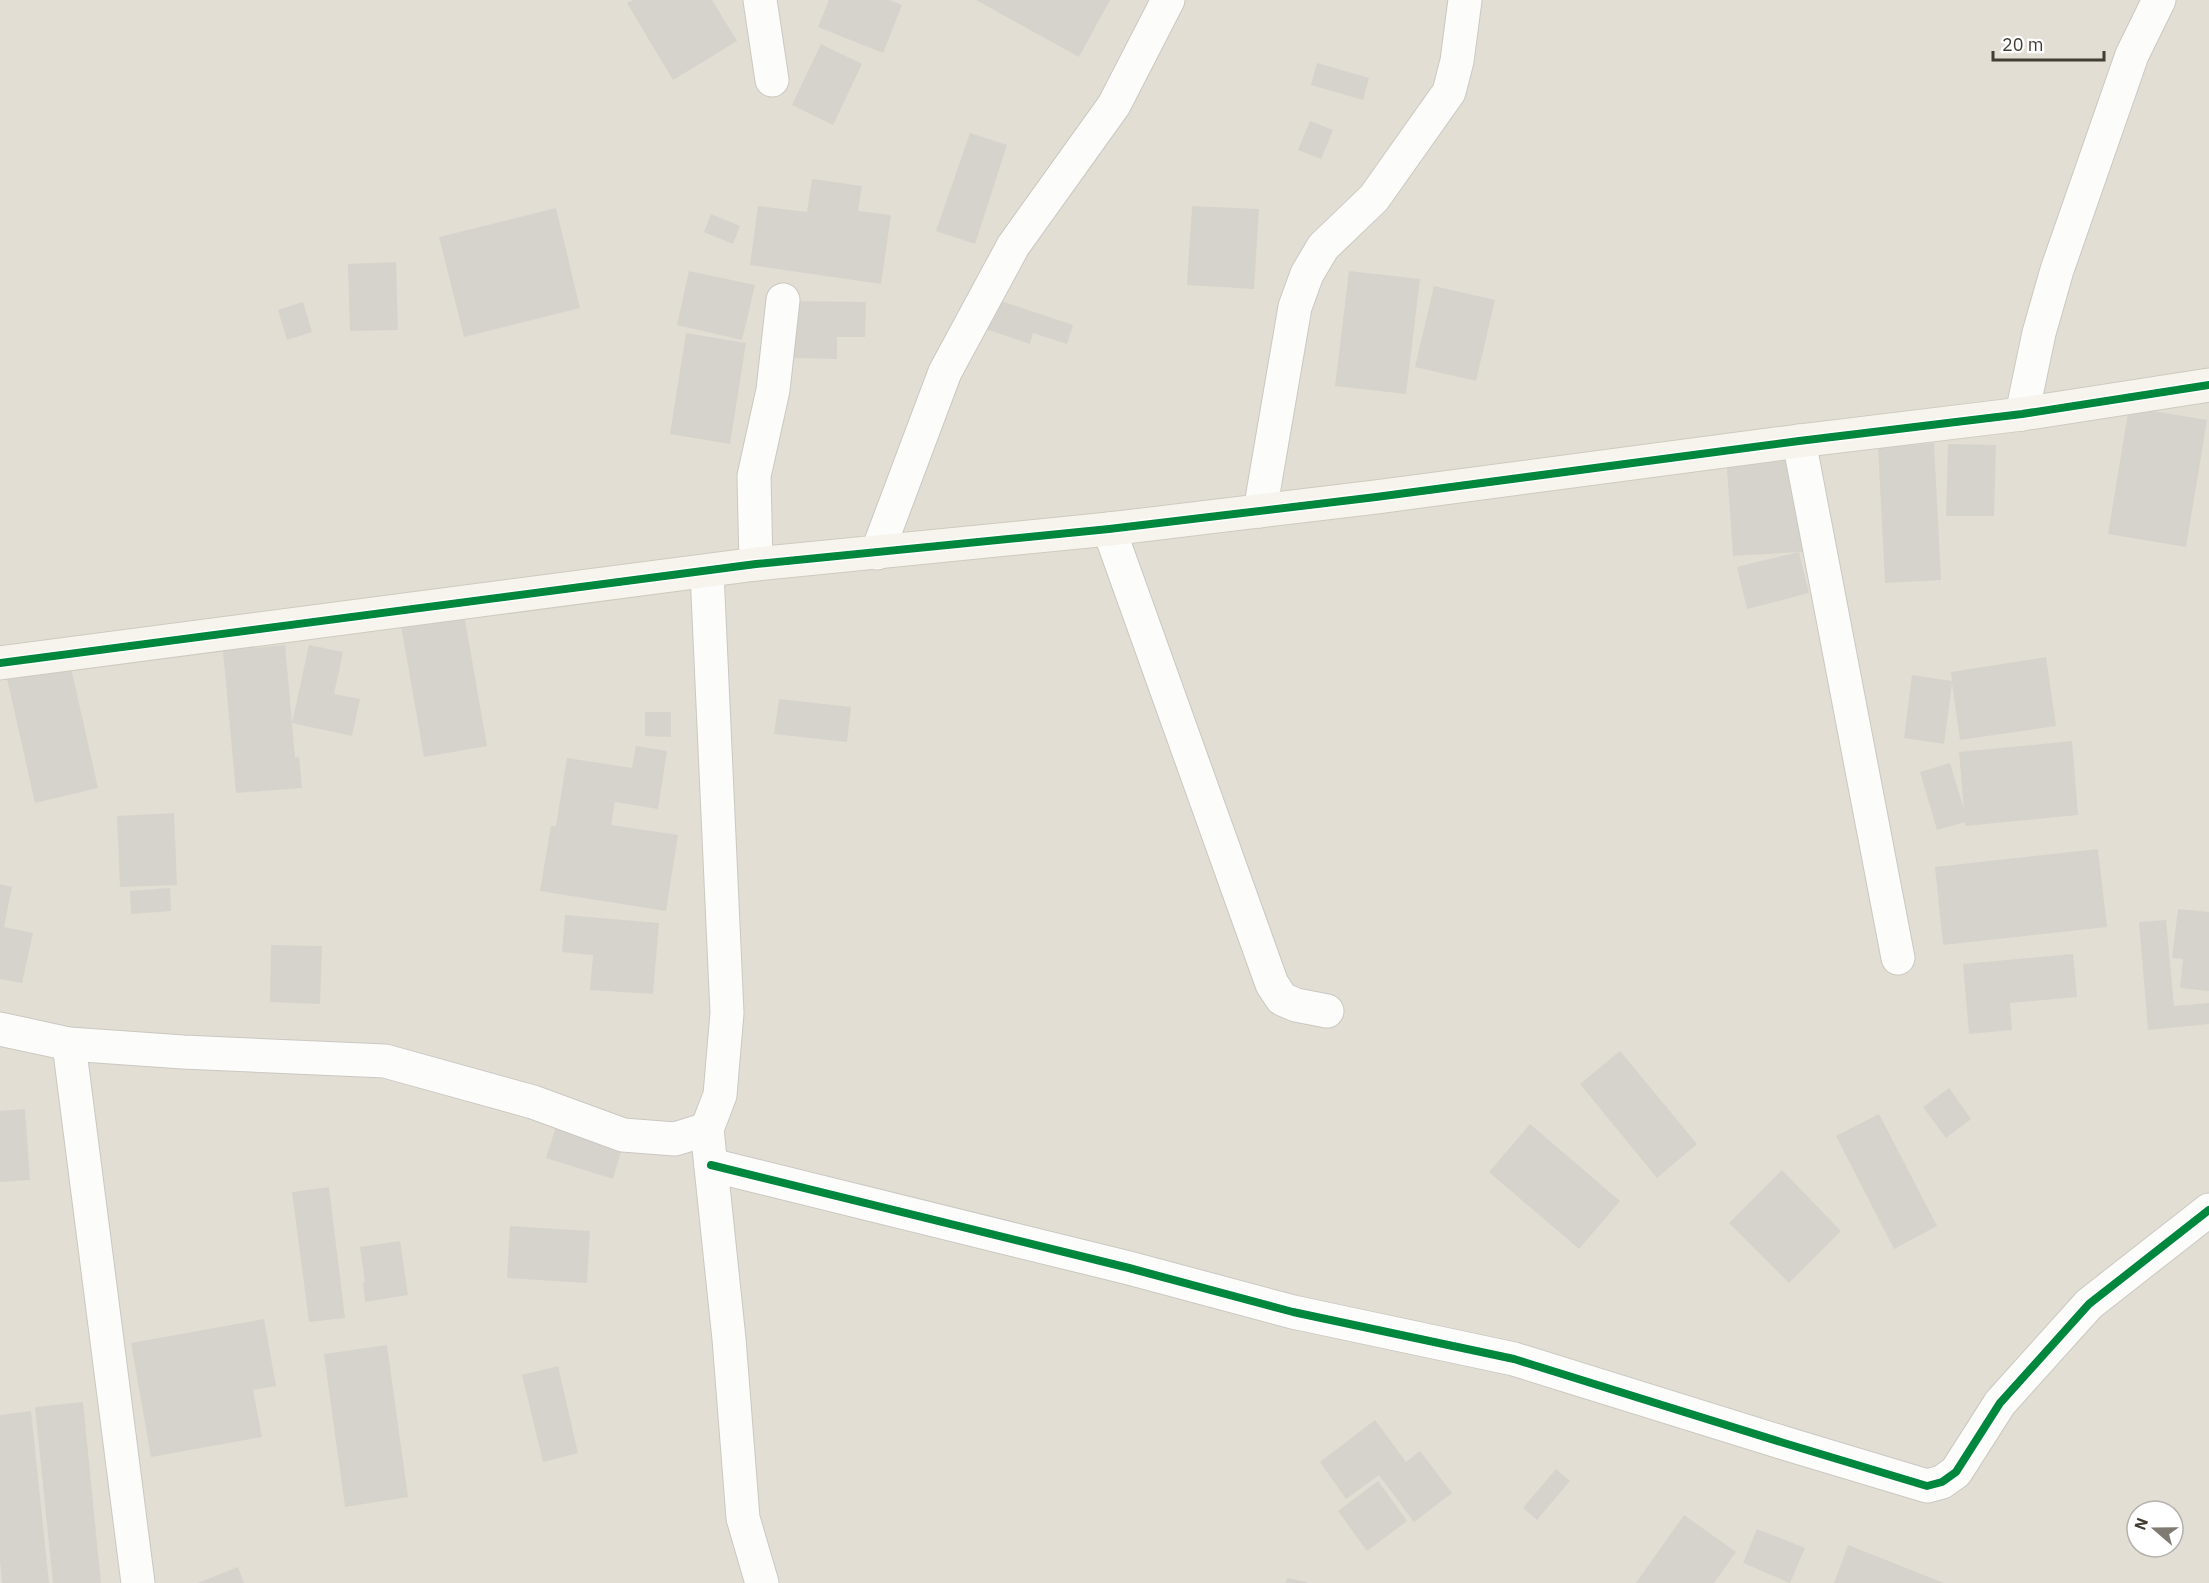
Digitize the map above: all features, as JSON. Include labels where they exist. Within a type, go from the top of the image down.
[{"type":"street","points":[[760,0],[772,80]]},
{"type":"street","points":[[877,553],[945,372],[1012,246],[1114,105],[1168,0]]},
{"type":"street","points":[[1260,511],[1295,307],[1307,274],[1323,247],[1374,198],[1449,92],[1457,61],[1465,0]]},
{"type":"street","points":[[2022,414],[2057,270],[2132,55],[2159,0]]},
{"type":"street","points":[[756,564],[754,476],[773,390],[783,300]]},
{"type":"street","points":[[0,663],[756,564],[1109,529],[1260,511],[2022,414],[2209,384]]},
{"type":"street","points":[[1799,441],[1898,958]]},
{"type":"street","points":[[1109,529],[1272,984],[1281,999],[1296,1005],[1327,1011]]},
{"type":"street","points":[[707,572],[727,1013],[720,1095],[707,1129],[729,1339],[743,1518],[762,1583]]},
{"type":"street","points":[[0,1029],[69,1044],[183,1052],[385,1061],[533,1102],[623,1135],[675,1139],[707,1129]]},
{"type":"street","points":[[69,1044],[138,1583]]},
{"type":"street","points":[[711,1165],[1129,1268],[1293,1312],[1514,1359],[1927,1486],[1942,1482],[1956,1472],[2000,1404],[2089,1304],[2209,1210]]},
{"type":"shaded area","points":[[0,0],[2209,0],[2209,1583],[0,1583]]},
{"type":"building","points":[[633,0],[712,0],[737,41],[673,80],[627,3]]},
{"type":"building","points":[[829,0],[889,0],[902,5],[883,53],[818,27]]},
{"type":"building","points":[[976,0],[1110,0],[1079,57]]},
{"type":"building","points":[[821,44],[862,64],[833,125],[792,105]]},
{"type":"building","points":[[1317,63],[1369,78],[1363,100],[1311,85]]},
{"type":"building","points":[[1310,121],[1333,130],[1321,159],[1298,150]]},
{"type":"building","points":[[970,133],[1007,145],[975,244],[936,231]]},
{"type":"building","points":[[812,179],[862,186],[858,211],[891,215],[881,284],[750,265],[758,206],[807,212]]},
{"type":"building","points":[[1192,206],[1259,209],[1254,289],[1187,285]]},
{"type":"building","points":[[556,208],[580,308],[464,337],[439,237]]},
{"type":"building","points":[[711,214],[740,226],[733,244],[704,232]]},
{"type":"building","points":[[396,262],[398,330],[350,331],[348,264]]},
{"type":"building","points":[[689,271],[755,285],[742,340],[677,325]]},
{"type":"building","points":[[1349,271],[1420,279],[1406,394],[1335,386]]},
{"type":"building","points":[[1434,286],[1495,300],[1476,381],[1415,367]]},
{"type":"building","points":[[995,299],[1073,325],[1067,344],[1033,333],[1030,344],[986,329]]},
{"type":"building","points":[[793,301],[866,302],[865,337],[837,337],[837,359],[792,358]]},
{"type":"building","points":[[303,302],[312,332],[287,340],[278,310]]},
{"type":"building","points":[[686,333],[746,343],[730,444],[670,434]]},
{"type":"building","points":[[2129,407],[2207,420],[2186,547],[2108,534]]},
{"type":"building","points":[[1934,443],[1941,580],[1885,583],[1878,447]]},
{"type":"building","points":[[1948,444],[1996,445],[1994,516],[1946,516]]},
{"type":"building","points":[[1796,449],[1803,552],[1733,556],[1726,454]]},
{"type":"building","points":[[1799,552],[1809,593],[1747,609],[1737,567]]},
{"type":"building","points":[[463,609],[487,746],[424,757],[400,620]]},
{"type":"building","points":[[285,645],[295,758],[299,757],[302,788],[236,793],[223,651]]},
{"type":"building","points":[[309,645],[343,652],[334,694],[360,699],[352,736],[292,723]]},
{"type":"building","points":[[67,650],[98,788],[35,803],[4,665]]},
{"type":"building","points":[[2046,657],[2056,726],[1960,740],[1952,683],[1944,744],[1904,738],[1912,675],[1952,681],[1951,672]]},
{"type":"building","points":[[779,699],[851,707],[847,742],[774,734]]},
{"type":"building","points":[[645,712],[671,712],[671,737],[645,736]]},
{"type":"building","points":[[2072,741],[2078,815],[1965,826],[1965,822],[1937,830],[1920,772],[1950,763],[1964,810],[1959,752]]},
{"type":"building","points":[[636,746],[667,751],[658,809],[615,802],[611,825],[678,835],[666,911],[540,891],[551,826],[556,826],[567,758],[632,768]]},
{"type":"building","points":[[174,813],[177,885],[120,887],[117,816]]},
{"type":"building","points":[[2098,849],[2107,927],[1943,945],[1935,867]]},
{"type":"building","points":[[0,884],[12,887],[4,927],[33,933],[22,983],[0,979]]},
{"type":"building","points":[[170,888],[171,911],[131,914],[130,891]]},
{"type":"building","points":[[2178,909],[2209,912],[2209,991],[2180,988],[2183,959],[2172,958]]},
{"type":"building","points":[[565,915],[659,923],[653,994],[590,990],[593,955],[562,952]]},
{"type":"building","points":[[2166,920],[2174,1006],[2209,1003],[2209,1024],[2148,1030],[2139,922]]},
{"type":"building","points":[[271,945],[322,946],[320,1004],[270,1002]]},
{"type":"building","points":[[2073,954],[2077,997],[2010,1003],[2012,1030],[1969,1034],[1963,964]]},
{"type":"building","points":[[1620,1051],[1697,1144],[1657,1178],[1580,1084]]},
{"type":"building","points":[[1949,1088],[1971,1119],[1946,1138],[1923,1107]]},
{"type":"building","points":[[25,1109],[30,1180],[0,1182],[0,1111]]},
{"type":"building","points":[[1879,1114],[1937,1226],[1894,1249],[1836,1136]]},
{"type":"building","points":[[1530,1124],[1620,1201],[1579,1249],[1489,1172]]},
{"type":"building","points":[[556,1127],[622,1148],[613,1179],[546,1158]]},
{"type":"building","points":[[1782,1170],[1841,1231],[1789,1283],[1729,1223]]},
{"type":"building","points":[[329,1187],[345,1318],[309,1322],[292,1192]]},
{"type":"building","points":[[510,1226],[590,1231],[587,1283],[507,1278]]},
{"type":"building","points":[[400,1241],[408,1295],[365,1302],[363,1282],[365,1282],[360,1247]]},
{"type":"building","points":[[264,1319],[276,1386],[253,1390],[262,1437],[151,1457],[131,1343]]},
{"type":"building","points":[[387,1345],[408,1497],[345,1507],[324,1354]]},
{"type":"building","points":[[558,1366],[578,1453],[543,1462],[522,1375]]},
{"type":"building","points":[[83,1402],[101,1583],[53,1583],[35,1407]]},
{"type":"building","points":[[31,1411],[49,1583],[2,1583],[0,1415]]},
{"type":"building","points":[[1375,1420],[1406,1462],[1420,1451],[1452,1493],[1414,1522],[1379,1475],[1346,1499],[1320,1462]]},
{"type":"building","points":[[1556,1469],[1570,1481],[1537,1520],[1523,1508]]},
{"type":"building","points":[[1378,1481],[1407,1521],[1367,1551],[1338,1511]]},
{"type":"building","points":[[1684,1515],[1736,1552],[1714,1583],[1636,1583]]},
{"type":"building","points":[[1757,1529],[1805,1548],[1790,1583],[1743,1563]]},
{"type":"building","points":[[1848,1545],[1944,1583],[1834,1583]]},
{"type":"building","points":[[238,1567],[244,1583],[198,1583]]},
{"type":"building","points":[[1287,1578],[1307,1582],[1307,1583],[1286,1583]]},
{"type":"cycle path","points":[[0,663],[756,564],[1109,529],[1376,497],[2022,414],[2209,385]]},
{"type":"cycle path","points":[[711,1165],[1129,1268],[1293,1312],[1514,1359],[1927,1486],[1942,1482],[1956,1472],[2000,1403],[2089,1304],[2209,1210]]}]
